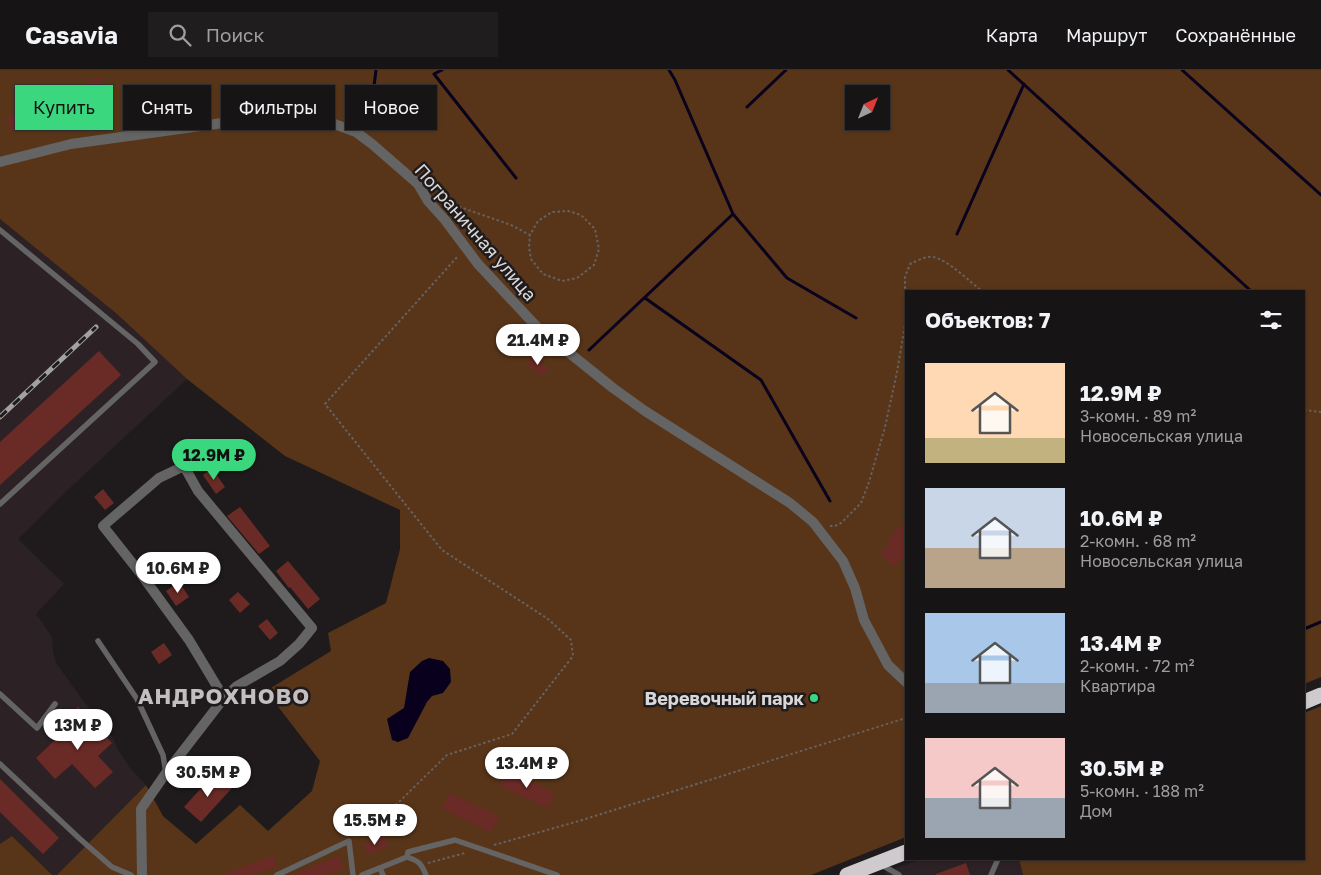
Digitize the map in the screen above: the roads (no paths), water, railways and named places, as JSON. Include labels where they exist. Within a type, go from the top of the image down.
[{"type":"highway","points":[[1305,702],[1321,696]]},
{"type":"highway","points":[[847,875],[905,852]]},
{"type":"street","name":"Пограничная улица","points":[[0,162],[71,144],[266,116],[299,115],[318,118],[356,132],[418,184],[428,201],[445,220],[465,248],[537,327],[591,372],[645,411],[790,503],[813,522],[843,561],[855,588],[864,620],[888,665],[905,681]]},
{"type":"street","points":[[142,875],[141,809],[166,773],[224,698],[237,686],[280,661],[299,644],[312,628],[198,491],[184,466],[159,478],[103,526],[189,640],[224,698]]},
{"type":"lane","points":[[0,230],[138,344],[155,362],[0,504]]},
{"type":"lane","points":[[98,641],[136,700],[163,755],[166,773]]},
{"type":"lane","points":[[0,694],[37,728],[55,704]]},
{"type":"lane","points":[[0,764],[112,867],[131,875]]},
{"type":"lane","points":[[407,857],[408,852],[455,840],[558,875]]},
{"type":"lane","points":[[277,875],[287,873],[350,841],[353,875]]},
{"type":"lane","points":[[362,875],[407,857],[416,860],[426,875]]},
{"type":"lane","points":[[991,875],[998,860]]},
{"type":"lane","points":[[878,863],[899,875]]},
{"type":"lane","points":[[380,868],[383,875]]},
{"type":"waterway","points":[[374,85],[376,70]]},
{"type":"waterway","points":[[442,70],[434,74],[516,178]]},
{"type":"waterway","points":[[669,70],[733,214],[787,278],[856,318]]},
{"type":"waterway","points":[[747,107],[786,70]]},
{"type":"waterway","points":[[1008,70],[1250,290]]},
{"type":"waterway","points":[[1182,70],[1321,195]]},
{"type":"waterway","points":[[957,234],[1024,84]]},
{"type":"waterway","points":[[589,350],[733,214]]},
{"type":"waterway","points":[[645,298],[761,380],[830,501]]},
{"type":"waterway","points":[[1305,629],[1321,622]]},
{"type":"railway","points":[[0,417],[96,327]]},
{"type":"place","name":"Веревочный парк","points":[[814,698]]},
{"type":"district","name":"АНДРОХНОВО","points":[[224,695]]}]
